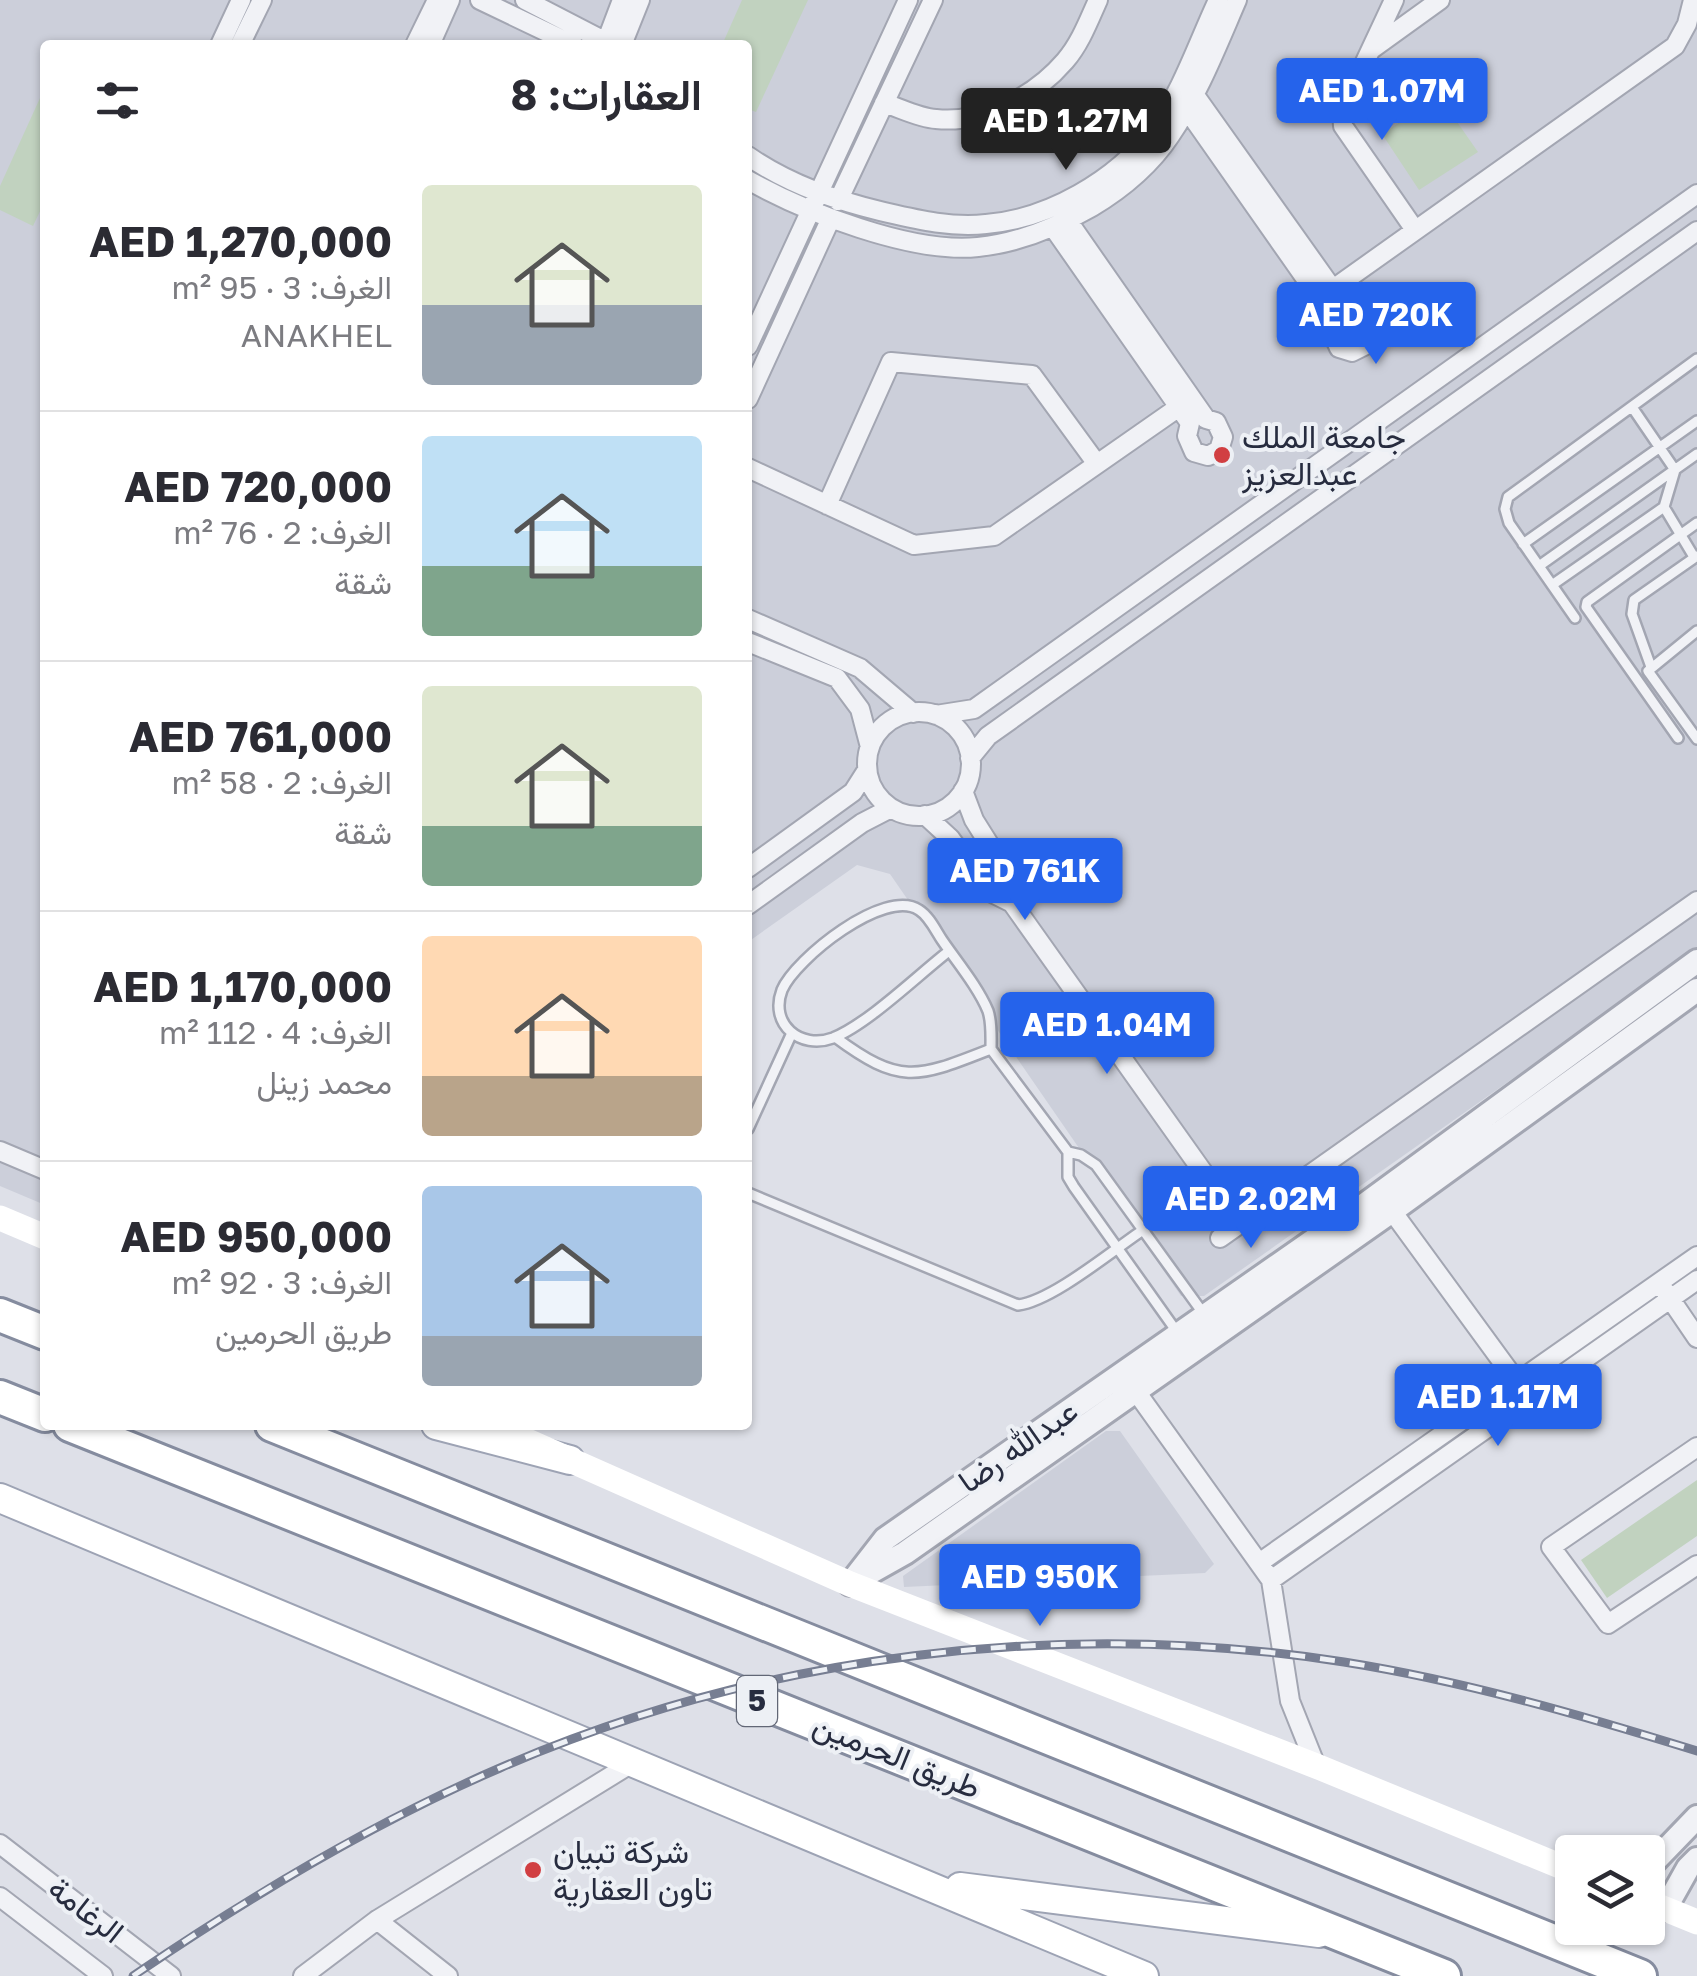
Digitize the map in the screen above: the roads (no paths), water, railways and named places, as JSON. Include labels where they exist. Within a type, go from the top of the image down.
[{"type":"highway","points":[[0,1315],[40,1331]]},
{"type":"highway","points":[[0,1397],[40,1413]]},
{"type":"highway","name":"طريق الحرمين","points":[[82,1430],[1439,1975]]},
{"type":"highway","name":"5","points":[[284,1430],[1640,1976]]},
{"type":"main road","points":[[0,1218],[40,1235]]},
{"type":"main road","points":[[455,1430],[570,1460]]},
{"type":"main road","points":[[502,1430],[850,1584],[1316,1766],[1555,1865]]},
{"type":"main road","points":[[0,1498],[1144,1976]]},
{"type":"main road","points":[[896,1871],[975,1890],[1343,1935]]},
{"type":"main road","points":[[1665,1910],[1697,1922]]},
{"type":"street","points":[[222,40],[241,0]]},
{"type":"street","points":[[242,40],[262,0]]},
{"type":"street","points":[[418,40],[437,0]]},
{"type":"street","points":[[432,40],[450,0]]},
{"type":"street","points":[[480,0],[564,40]]},
{"type":"street","points":[[525,0],[603,40]]},
{"type":"street","points":[[612,40],[622,0]]},
{"type":"street","points":[[614,40],[640,0]]},
{"type":"street","points":[[752,337],[908,0]]},
{"type":"street","points":[[752,390],[933,0]]},
{"type":"street","points":[[884,103],[934,120],[966,118],[1005,107],[1067,60],[1098,0]]},
{"type":"street","points":[[835,210],[982,225],[1048,209],[1092,186],[1154,130],[1176,93],[1218,0]]},
{"type":"street","points":[[752,181],[925,244],[975,248],[1022,239],[1061,224],[1110,196],[1139,173],[1170,137],[1237,0]]},
{"type":"street","points":[[1394,0],[1342,112],[1343,126],[1416,230]]},
{"type":"street","points":[[1368,52],[1440,0]]},
{"type":"street","points":[[1333,289],[1675,46],[1687,24],[1693,0]]},
{"type":"street","points":[[1190,101],[1351,315],[1361,318],[1367,333],[1364,346],[1352,352],[1339,348],[1332,332],[1334,319],[1190,101]]},
{"type":"street","points":[[752,159],[815,201]]},
{"type":"street","points":[[870,748],[882,728],[901,715],[974,709],[1697,194]]},
{"type":"street","points":[[1061,224],[1206,419],[1216,422],[1222,436],[1220,450],[1208,456],[1194,452],[1188,436],[1190,422],[1061,224]]},
{"type":"street","points":[[970,758],[988,736],[1697,232]]},
{"type":"street","points":[[827,505],[891,362],[1032,375],[1097,464]]},
{"type":"street","points":[[752,470],[914,544],[994,536],[1180,407]]},
{"type":"street","points":[[752,621],[860,668],[912,713]]},
{"type":"street","points":[[752,644],[838,678],[860,709],[870,748],[867,770],[853,792],[752,865]]},
{"type":"street","points":[[867,770],[875,792],[892,808],[913,816],[947,808],[963,791],[970,758],[962,736],[936,715]]},
{"type":"street","points":[[963,791],[974,820],[1012,879],[1012,903]]},
{"type":"street","points":[[752,903],[862,824],[892,808]]},
{"type":"street","points":[[925,815],[950,838],[988,891],[1012,903],[1240,1224]]},
{"type":"street","points":[[1220,1238],[1697,900]]},
{"type":"street","name":"عبدالله رضا","points":[[850,1584],[885,1538],[1380,1194],[1697,961]]},
{"type":"street","name":"عبدالله رضا","points":[[850,1584],[906,1554],[1697,990]]},
{"type":"street","points":[[0,1151],[40,1168]]},
{"type":"street","points":[[1392,1211],[1517,1382]]},
{"type":"street","points":[[1258,1563],[1697,1256]]},
{"type":"street","points":[[1271,1580],[1697,1280]]},
{"type":"street","points":[[1658,1283],[1697,1338]]},
{"type":"street","points":[[1135,1390],[1271,1580],[1290,1701],[1316,1766]]},
{"type":"street","points":[[1697,1447],[1551,1547],[1608,1624],[1697,1565]]},
{"type":"street","points":[[303,1976],[377,1920],[632,1763]]},
{"type":"street","points":[[1665,1851],[1697,1818]]},
{"type":"street","name":"الرغامة","points":[[0,1844],[171,1976]]},
{"type":"street","points":[[1665,1895],[1697,1859]]},
{"type":"street","name":"الرغامة","points":[[0,1897],[102,1976]]},
{"type":"street","points":[[377,1920],[448,1976]]},
{"type":"lane","points":[[1575,618],[1509,523],[1505,508],[1508,496],[1697,359]]},
{"type":"lane","points":[[1552,585],[1664,508],[1674,470],[1632,407]]},
{"type":"lane","points":[[1523,544],[1697,421]]},
{"type":"lane","points":[[1539,566],[1697,454]]},
{"type":"lane","points":[[1634,600],[1696,556],[1664,508]]},
{"type":"lane","points":[[1678,738],[1588,613],[1587,602],[1697,523]]},
{"type":"lane","points":[[1620,580],[1634,600],[1632,614],[1651,666],[1650,678],[1697,739]]},
{"type":"lane","points":[[1651,666],[1697,631]]},
{"type":"lane","points":[[949,951],[835,1037],[802,1040],[791,1035],[782,1020],[778,1003],[784,986],[802,963],[848,925],[878,911],[908,906],[919,910],[949,951],[988,1010],[990,1049],[1068,1152],[1068,1176],[1178,1334]]},
{"type":"lane","points":[[752,1121],[791,1035]]},
{"type":"lane","points":[[835,1037],[872,1064],[894,1072],[921,1073],[990,1049]]},
{"type":"lane","points":[[1068,1152],[1096,1164],[1205,1315]]},
{"type":"lane","points":[[752,1195],[1018,1305],[1048,1295],[1143,1230]]},
{"type":"railway","points":[[133,1976],[311,1863],[500,1768],[600,1729],[703,1697],[808,1673],[914,1656],[1021,1646],[1129,1644],[1237,1649],[1344,1662],[1433,1679],[1522,1700],[1697,1751]]},
{"type":"place","name":"جامعة الملك عبدالعزيز","points":[[1222,455]]},
{"type":"place","name":"شركة تبيان تاون العقارية","points":[[533,1870]]}]
